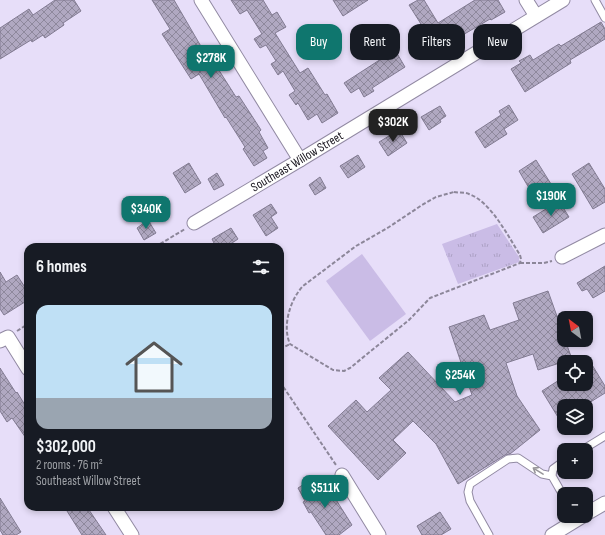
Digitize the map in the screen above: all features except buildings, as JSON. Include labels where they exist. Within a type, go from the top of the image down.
[{"type":"street","points":[[201,0],[300,160]]},
{"type":"street","points":[[526,0],[536,16]]},
{"type":"street","name":"Southeast Willow Street","points":[[194,223],[563,0]]},
{"type":"street","points":[[562,257],[605,235]]},
{"type":"street","points":[[0,341],[8,336],[24,362]]},
{"type":"street","points":[[342,475],[379,535]]},
{"type":"street","points":[[593,511],[605,503]]},
{"type":"street","points":[[117,511],[132,535]]},
{"type":"street","points":[[552,535],[574,523]]},
{"type":"lane","points":[[595,0],[605,18]]},
{"type":"lane","points":[[593,443],[605,436]]},
{"type":"lane","points":[[489,535],[470,501],[468,492],[470,484],[508,460],[518,458],[542,474],[552,476]]},
{"type":"lane","points":[[557,466],[553,469],[552,476],[558,487]]},
{"type":"path","points":[[520,263],[520,255],[492,213],[482,201],[469,193],[454,192],[436,197],[356,246],[297,292],[288,318],[287,330],[290,344],[332,370],[344,371],[350,368],[409,320],[430,298],[520,263],[544,263],[562,257]]},
{"type":"path","points":[[162,243],[194,223]]},
{"type":"path","points":[[284,347],[290,344]]},
{"type":"path","points":[[284,388],[342,475]]},
{"type":"green space","points":[[497,224],[519,257],[519,262],[458,284],[442,244]]},
{"type":"green space","points":[[362,254],[406,314],[370,341],[326,281]]}]
